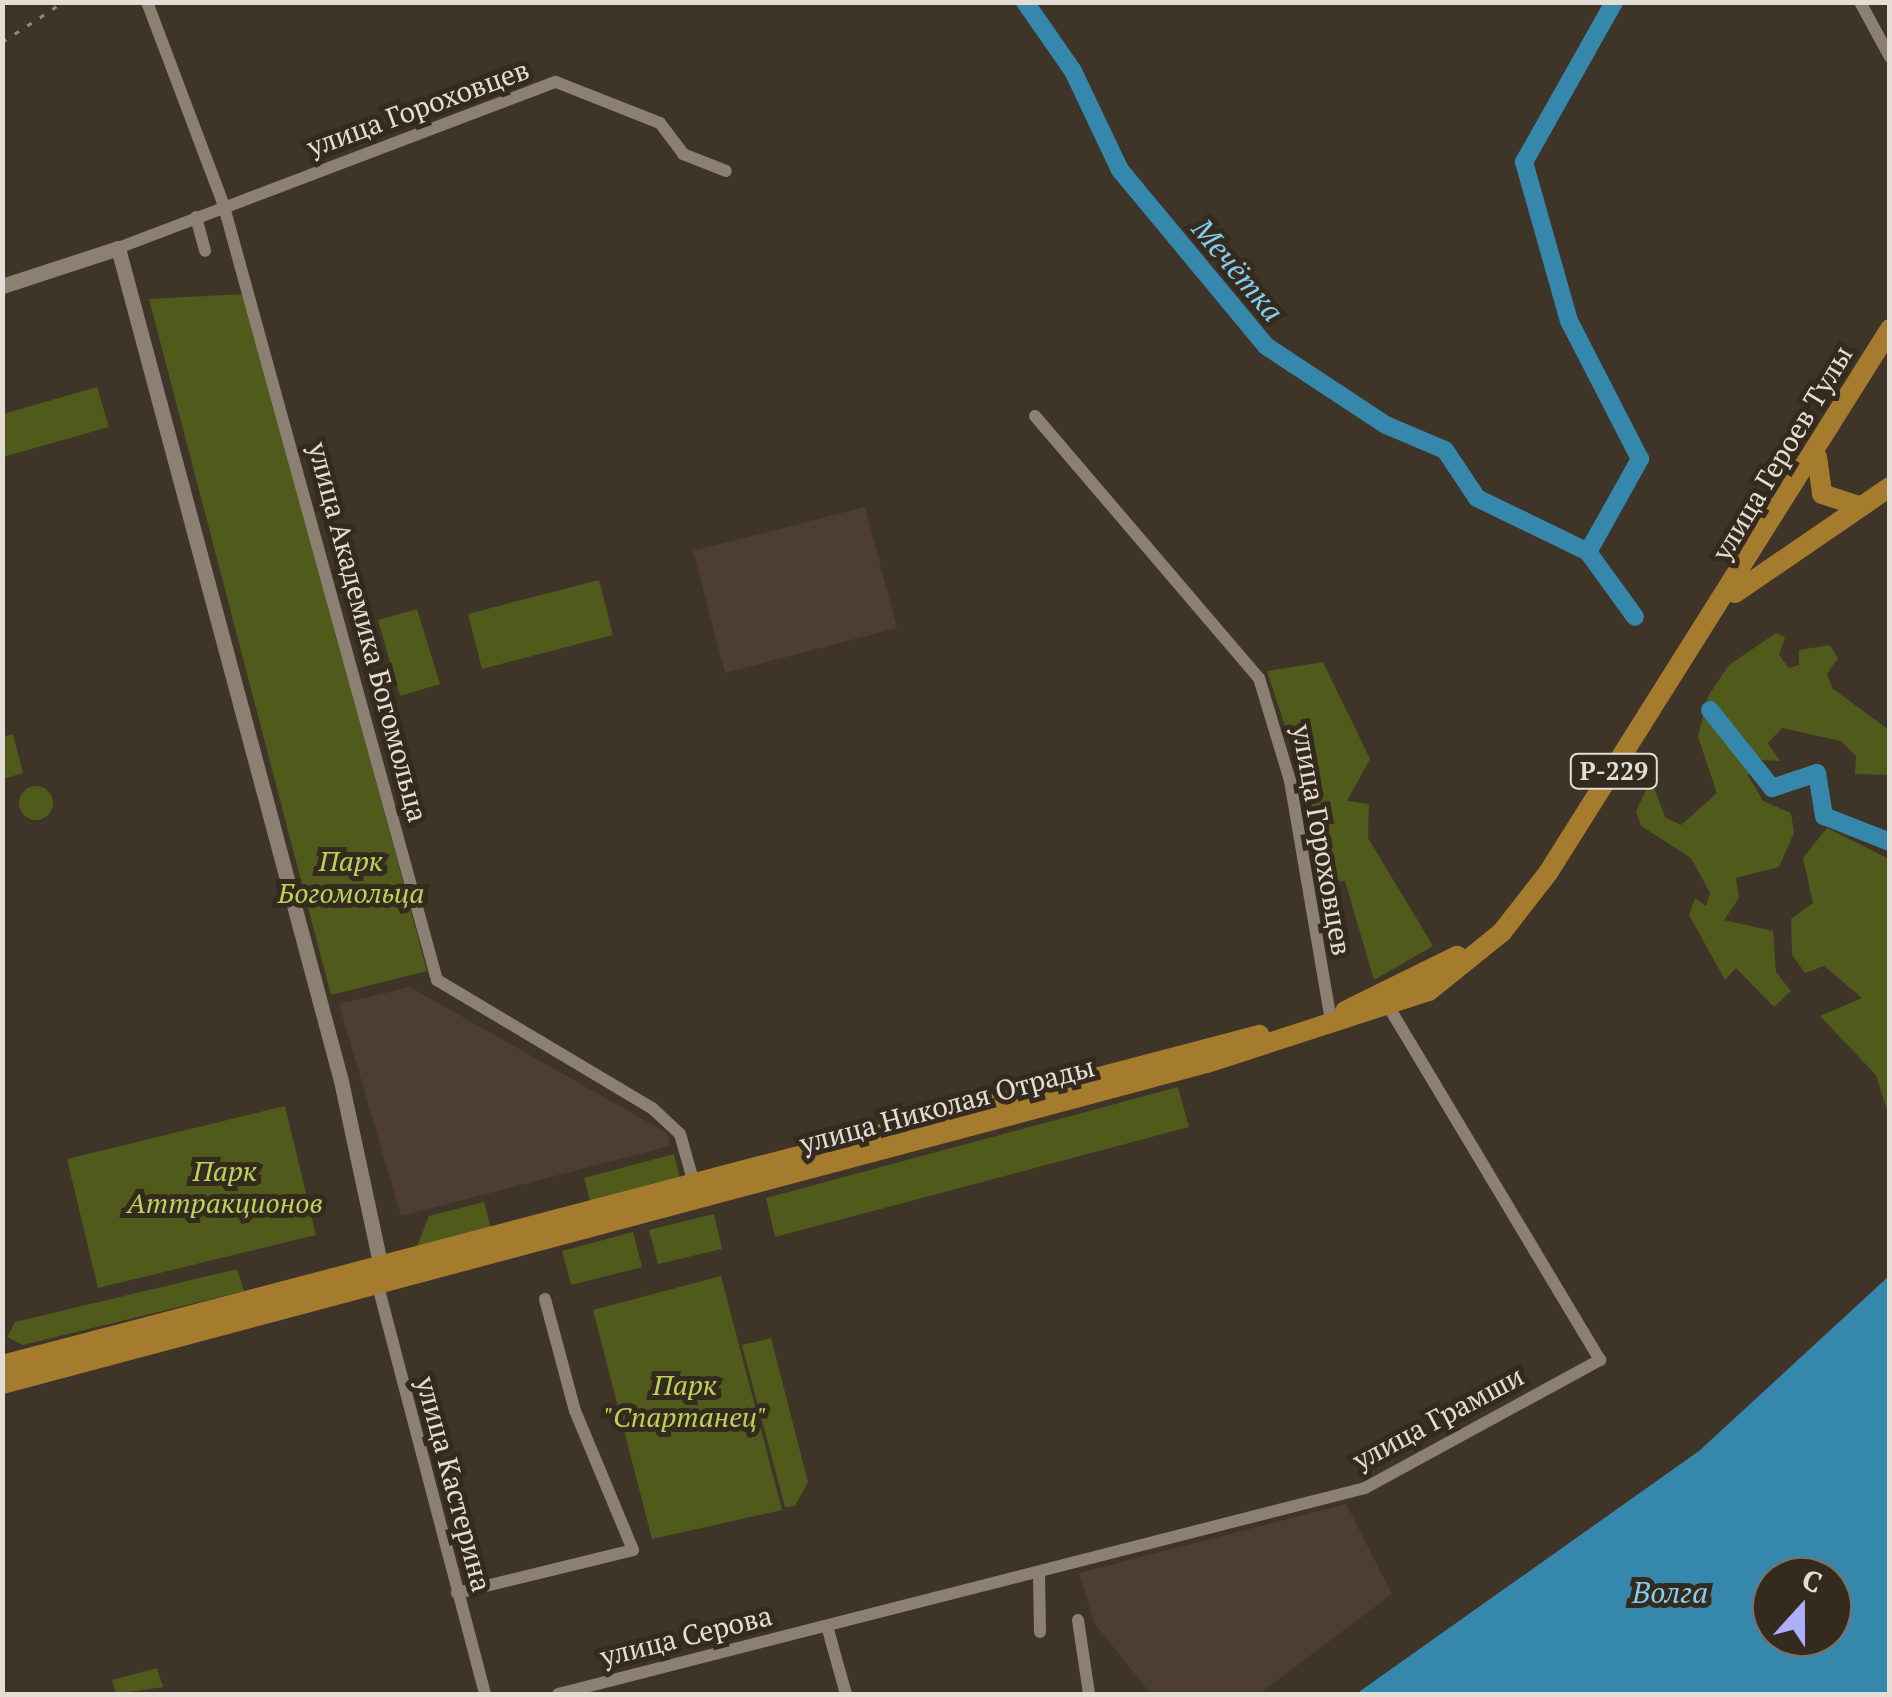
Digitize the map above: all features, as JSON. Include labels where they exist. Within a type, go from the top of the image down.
[{"type":"main road","name":"улица Героев Тулы","points":[[1720,605],[1890,329]]},
{"type":"main road","points":[[1818,450],[1822,494],[1858,506]]},
{"type":"main road","name":"улица Николая Отрады","points":[[2,1365],[693,1180],[1387,1004],[1469,948],[1518,898],[1720,605],[1890,487]]},
{"type":"main road","name":"улица Николая Отрады","points":[[2,1384],[378,1286],[1387,1004],[1453,976],[1502,932],[1720,605]]},
{"type":"street","name":"улица Академика Богомольца","points":[[147,2],[223,203],[437,980],[652,1108],[680,1134],[693,1180]]},
{"type":"street","points":[[1860,2],[1890,57]]},
{"type":"street","name":"улица Гороховцев","points":[[118,248],[223,203],[556,82],[660,123],[684,154],[726,171]]},
{"type":"street","points":[[196,217],[204,251]]},
{"type":"street","points":[[2,286],[118,248],[385,1264],[378,1286]]},
{"type":"street","name":"улица Гороховцев","points":[[1035,416],[1221,626],[1272,711],[1330,1016]]},
{"type":"street","name":"улица Грамши","points":[[827,1626],[1039,1575],[1366,1488],[1600,1360],[1387,1004]]},
{"type":"street","name":"улица Кастерина","points":[[378,1286],[485,1694]]},
{"type":"street","points":[[457,1593],[633,1550],[575,1411],[545,1299]]},
{"type":"street","points":[[1039,1575],[1040,1632]]},
{"type":"street","points":[[1078,1620],[1089,1694]]},
{"type":"street","points":[[827,1626],[846,1694]]},
{"type":"street","name":"улица Серова","points":[[558,1694],[827,1626]]},
{"type":"shaded area","points":[[865,507],[897,628],[725,673],[693,551]]},
{"type":"shaded area","points":[[410,987],[667,1133],[670,1146],[401,1216],[339,1004]]},
{"type":"shaded area","points":[[1346,1504],[1392,1594],[1259,1694],[1151,1694],[1094,1623],[1079,1573]]},
{"type":"green space","name":"Парк Богомольца","points":[[245,294],[427,971],[331,995],[149,299]]},
{"type":"green space","points":[[97,387],[109,427],[3,457],[3,414]]},
{"type":"green space","points":[[599,580],[613,635],[482,669],[468,614]]},
{"type":"green space","points":[[417,609],[440,684],[400,696],[378,620]]},
{"type":"green space","points":[[1776,633],[1785,637],[1779,655],[1789,668],[1799,665],[1799,650],[1830,645],[1838,658],[1827,674],[1832,688],[1889,730],[1890,775],[1855,774],[1856,756],[1841,741],[1782,728],[1768,743],[1780,761],[1761,760],[1748,775],[1763,801],[1791,813],[1794,833],[1779,867],[1736,878],[1739,898],[1724,920],[1773,931],[1776,972],[1791,991],[1774,1007],[1736,968],[1725,980],[1689,915],[1695,898],[1706,906],[1710,893],[1691,858],[1641,826],[1636,811],[1651,780],[1665,817],[1681,825],[1717,793],[1698,737],[1708,696],[1729,665]]},
{"type":"green space","points":[[1323,662],[1370,759],[1347,801],[1369,804],[1368,838],[1433,946],[1374,980],[1345,881],[1315,883],[1302,778],[1267,671]]},
{"type":"green space","points":[[13,734],[23,773],[3,779],[3,737]]},
{"type":"green space","points":[[36,786],[48,791],[53,803],[48,815],[36,820],[24,815],[19,803],[24,791]]},
{"type":"green space","points":[[1827,828],[1889,859],[1889,1116],[1876,1075],[1820,1016],[1862,998],[1824,966],[1805,973],[1792,955],[1791,919],[1813,903],[1803,858]]},
{"type":"green space","points":[[1178,1087],[1189,1127],[775,1237],[766,1198]]},
{"type":"green space","name":"Парк Аттракционов","points":[[285,1106],[316,1235],[98,1288],[67,1159]]},
{"type":"green space","points":[[674,1154],[680,1178],[590,1201],[584,1178]]},
{"type":"green space","points":[[484,1202],[491,1229],[416,1249],[429,1216]]},
{"type":"green space","points":[[714,1214],[722,1249],[658,1264],[649,1230]]},
{"type":"green space","points":[[633,1232],[642,1267],[571,1285],[562,1251]]},
{"type":"green space","points":[[237,1269],[244,1291],[23,1345],[7,1337],[15,1322]]},
{"type":"green space","name":"Парк \"Спартанец\"","points":[[721,1276],[782,1510],[652,1539],[593,1310]]},
{"type":"green space","points":[[771,1338],[808,1482],[795,1506],[785,1507],[742,1345]]},
{"type":"green space","points":[[157,1668],[163,1687],[116,1694],[112,1680]]},
{"type":"water","name":"Волга","points":[[1889,1276],[1889,1694],[1356,1694],[1699,1451]]},
{"type":"waterway","name":"Мечётка","points":[[1025,2],[1073,71],[1120,170],[1266,346],[1386,425],[1445,450],[1477,498],[1588,552],[1635,617]]},
{"type":"waterway","name":"Мечётка","points":[[1588,552],[1640,459],[1569,321],[1524,162],[1614,2]]},
{"type":"waterway","name":"Мечётка","points":[[1710,710],[1772,788],[1817,773],[1824,816],[1890,842]]},
{"type":"railway","points":[[2,42],[63,2]]}]
